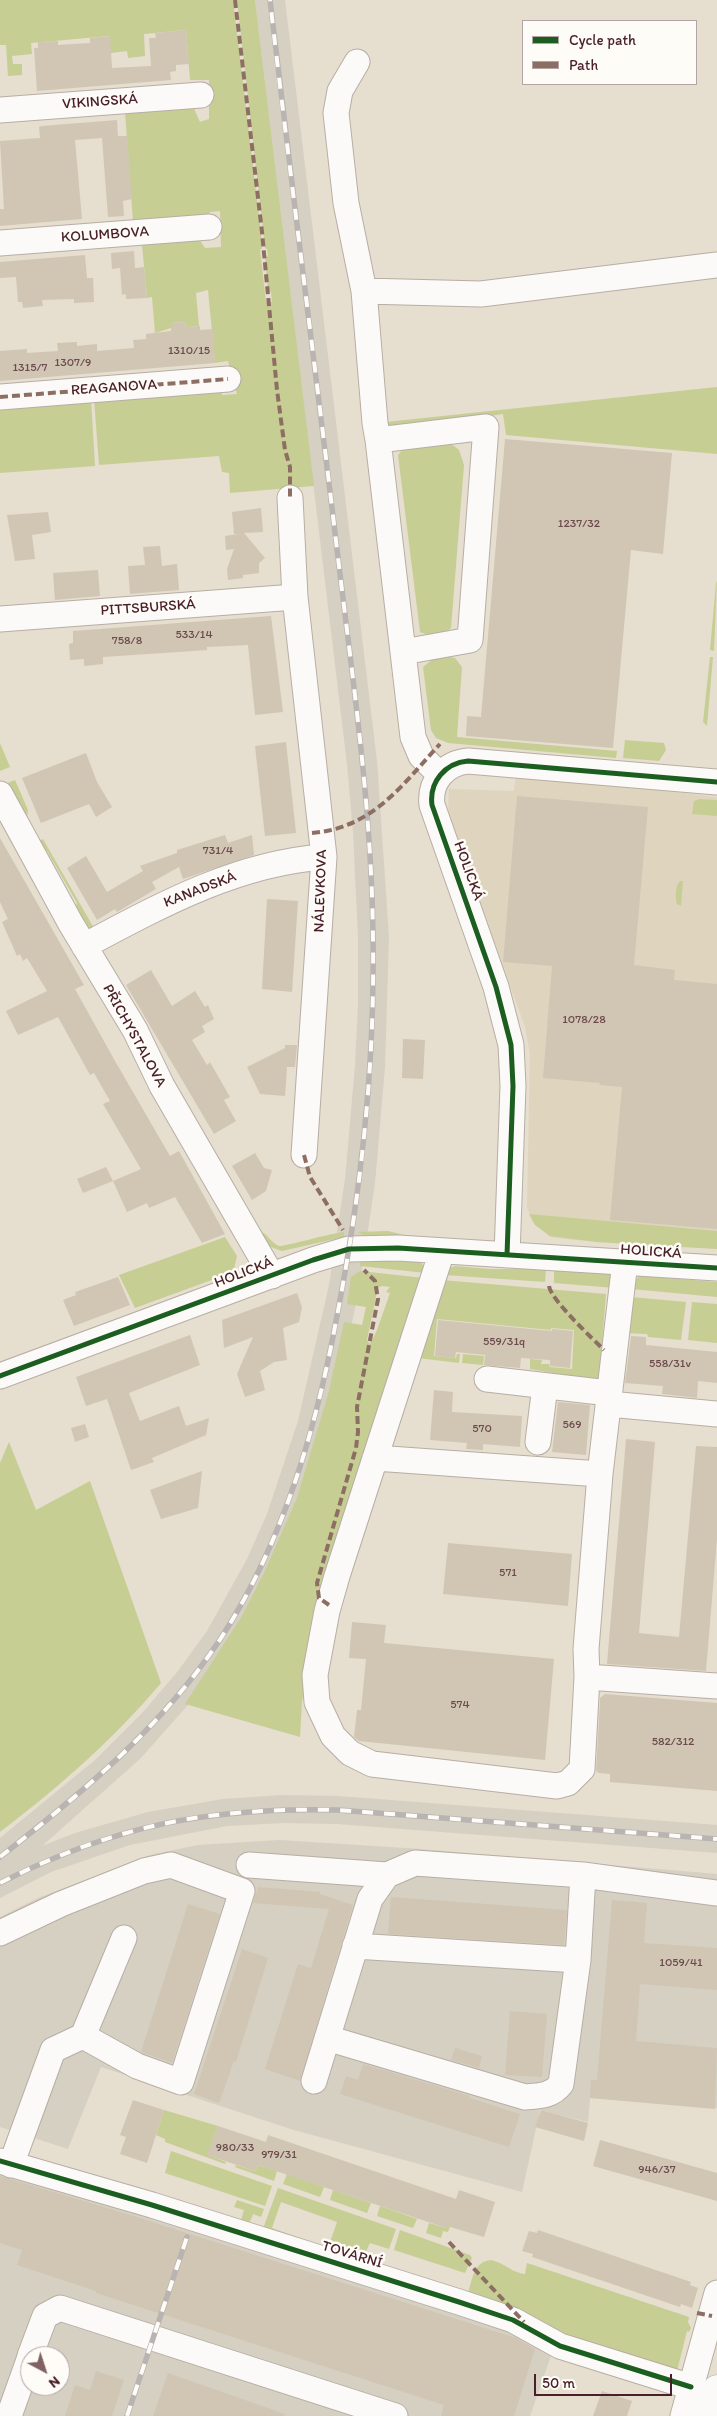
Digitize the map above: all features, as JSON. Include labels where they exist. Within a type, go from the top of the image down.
[{"type":"main road","points":[[704,2388],[708,2416]]},
{"type":"street","points":[[357,62],[340,90],[336,114],[346,203],[364,292],[375,423],[414,742],[424,761],[440,775],[456,763],[476,761],[717,782]]},
{"type":"street","name":"VIKINGSKÁ","points":[[0,110],[201,95]]},
{"type":"street","name":"KOLUMBOVA","points":[[0,243],[209,227]]},
{"type":"street","points":[[364,292],[481,294],[717,265]]},
{"type":"street","name":"REAGANOVA","points":[[0,397],[228,380]]},
{"type":"street","points":[[378,440],[486,427],[470,640],[403,652]]},
{"type":"street","name":"NÁLEVKOVA","points":[[290,498],[295,597],[324,858],[304,1155]]},
{"type":"street","name":"PITTSBURSKÁ","points":[[0,619],[295,597]]},
{"type":"street","name":"HOLICKÁ","points":[[440,775],[432,790],[432,805],[500,997],[513,1057],[507,1255]]},
{"type":"street","name":"PŘICHYSTALOVA","points":[[2,802],[130,1023],[162,1086],[272,1276]]},
{"type":"street","name":"KANADSKÁ","points":[[84,946],[167,901],[235,876],[297,860],[324,858]]},
{"type":"street","name":"HOLICKÁ","points":[[0,1376],[349,1249],[398,1248],[713,1269]]},
{"type":"street","points":[[442,1251],[327,1611],[316,1675],[318,1702],[322,1715],[333,1736],[341,1745],[360,1759],[384,1766],[462,1773],[557,1786],[568,1784],[582,1769],[587,1678],[586,1649],[600,1474],[625,1262]]},
{"type":"street","points":[[487,1379],[545,1386],[609,1399],[717,1414]]},
{"type":"street","points":[[538,1442],[545,1386]]},
{"type":"street","points":[[375,1458],[600,1474]]},
{"type":"street","points":[[587,1678],[716,1679]]},
{"type":"street","points":[[249,1865],[387,1875],[415,1863],[583,1875],[717,1893]]},
{"type":"street","points":[[0,1933],[61,1904],[144,1871],[171,1865],[242,1890],[181,2082],[137,2066],[83,2036]]},
{"type":"street","points":[[314,2081],[370,1899],[387,1875]]},
{"type":"street","points":[[327,2038],[525,2097],[556,2092],[561,2084],[578,1960],[583,1875]]},
{"type":"street","points":[[6,2163],[53,2050],[83,2036],[124,1938]]},
{"type":"street","points":[[356,1946],[578,1960]]},
{"type":"street","name":"TOVÁRNÍ","points":[[6,2163],[152,2205],[459,2302],[513,2320],[560,2346],[704,2388]]},
{"type":"street","points":[[34,2346],[45,2316],[60,2308],[395,2416]]},
{"type":"street","points":[[683,2416],[704,2388],[715,2309]]},
{"type":"street","points":[[9,2416],[20,2385]]},
{"type":"shaded area","points":[[255,0],[285,0],[377,761],[389,937],[385,1067],[375,1183],[359,1290],[344,1359],[295,1525],[202,1689],[141,1758],[42,1846],[75,1833],[148,1812],[223,1799],[282,1795],[338,1796],[717,1825],[717,1853],[337,1824],[283,1823],[227,1826],[130,1845],[51,1872],[0,1898],[0,1838],[95,1760],[144,1711],[178,1671],[207,1631],[247,1559],[267,1514],[298,1421],[329,1285],[345,1179],[355,1066],[358,1005],[358,937],[353,832],[347,764]]},
{"type":"shaded area","points":[[516,773],[717,797],[717,1249],[550,1237],[534,1223],[527,1208],[530,1054],[525,1027],[448,813],[449,789],[514,791]]},
{"type":"shaded area","points":[[279,1840],[421,1849],[717,1874],[717,2108],[590,2098],[588,2122],[540,2110],[522,2192],[294,2130],[101,2067],[68,2149],[0,2127],[0,1917],[38,1898],[150,1855],[198,1845]]},
{"type":"shaded area","points":[[0,2163],[554,2347],[530,2416],[0,2416]]},
{"type":"green space","points":[[0,0],[233,0],[261,233],[262,249],[260,249],[266,302],[272,302],[271,292],[268,291],[265,257],[268,256],[267,249],[265,248],[237,0],[255,0],[314,486],[230,493],[229,473],[222,472],[219,456],[99,465],[94,399],[221,385],[222,395],[237,394],[228,361],[215,363],[208,290],[196,293],[199,326],[186,327],[185,322],[171,323],[171,328],[155,333],[152,297],[147,298],[142,245],[145,242],[197,236],[205,248],[221,247],[220,211],[210,212],[205,221],[133,222],[125,112],[191,102],[200,122],[209,119],[209,80],[190,80],[186,30],[144,34],[145,56],[128,58],[127,51],[111,53],[109,36],[31,43],[32,54],[12,56],[13,64],[22,64],[22,75],[8,76],[6,45],[0,45]]},
{"type":"green space","points":[[717,387],[717,454],[506,435],[503,414],[400,430],[388,427],[386,422]]},
{"type":"green space","points":[[91,399],[95,466],[0,473],[0,406]]},
{"type":"green space","points":[[450,443],[459,450],[464,465],[451,628],[436,634],[427,634],[420,632],[398,455],[404,448]]},
{"type":"green space","points":[[717,581],[714,651],[710,650]]},
{"type":"green space","points":[[445,656],[455,658],[462,667],[457,737],[617,751],[616,758],[448,743],[436,738],[431,730],[423,667],[433,659]]},
{"type":"green space","points":[[710,657],[713,657],[707,726],[703,722]]},
{"type":"green space","points":[[625,740],[664,743],[666,750],[659,761],[623,758]]},
{"type":"green space","points":[[0,743],[10,767],[0,771]]},
{"type":"green space","points":[[15,780],[28,810],[27,818],[5,784]]},
{"type":"green space","points":[[700,799],[717,800],[717,816],[692,814],[694,801]]},
{"type":"green space","points":[[43,839],[95,930],[89,930],[74,912],[77,903],[47,851],[38,849],[35,843]]},
{"type":"green space","points":[[680,881],[683,881],[681,906],[677,904],[676,895],[677,886]]},
{"type":"green space","points":[[529,1214],[717,1231],[717,1249],[596,1242],[550,1236],[535,1225]]},
{"type":"green space","points":[[388,1231],[404,1235],[363,1235],[358,1232]]},
{"type":"green space","points":[[261,1232],[279,1246],[344,1232],[344,1237],[282,1251],[268,1246]]},
{"type":"green space","points":[[225,1237],[237,1256],[234,1269],[228,1274],[135,1308],[119,1275]]},
{"type":"green space","points":[[360,1260],[420,1262],[426,1273],[360,1266]]},
{"type":"green space","points":[[455,1266],[490,1269],[546,1269],[545,1282],[445,1275],[450,1268]]},
{"type":"green space","points":[[554,1269],[609,1273],[615,1288],[554,1283]]},
{"type":"green space","points":[[360,1271],[424,1278],[311,1663],[302,1701],[300,1737],[185,1704],[242,1616],[264,1573],[297,1498],[329,1391],[344,1322],[362,1325],[366,1307],[347,1304],[351,1277]],"holes":[[[379,1287],[390,1287],[386,1292],[390,1293],[370,1344],[367,1340],[377,1292]]]},
{"type":"green space","points":[[640,1276],[717,1282],[717,1297],[631,1289],[634,1281]]},
{"type":"green space","points":[[442,1280],[606,1294],[599,1381],[530,1369],[530,1359],[542,1360],[541,1364],[549,1364],[550,1367],[572,1369],[574,1330],[551,1328],[551,1330],[437,1319],[434,1356],[456,1358],[457,1354],[460,1354],[459,1363],[418,1358]]},
{"type":"green space","points":[[631,1297],[686,1302],[681,1340],[648,1337],[647,1334],[623,1333]]},
{"type":"green space","points":[[692,1302],[717,1304],[717,1343],[688,1340]]},
{"type":"green space","points":[[463,1354],[484,1356],[483,1365],[462,1363]]},
{"type":"green space","points":[[9,1442],[36,1510],[90,1481],[161,1683],[124,1724],[85,1762],[0,1832],[0,1463]]},
{"type":"green space","points":[[164,2110],[218,2126],[208,2155],[226,2162],[225,2164],[165,2142],[165,2139],[156,2135]]},
{"type":"green space","points":[[171,2151],[272,2186],[265,2206],[165,2173]]},
{"type":"green space","points":[[236,2165],[255,2171],[258,2165],[277,2171],[274,2181],[235,2167]]},
{"type":"green space","points":[[287,2174],[324,2187],[320,2197],[283,2184]]},
{"type":"green space","points":[[278,2188],[396,2229],[389,2249],[370,2243],[359,2266],[261,2234]],"holes":[[[281,2202],[337,2222],[328,2248],[272,2228]]]},
{"type":"green space","points":[[333,2190],[371,2203],[367,2213],[330,2200]]},
{"type":"green space","points":[[237,2200],[264,2209],[261,2217],[253,2214],[247,2230],[239,2227],[244,2210],[234,2207]]},
{"type":"green space","points":[[380,2206],[417,2219],[413,2228],[377,2216]]},
{"type":"green space","points":[[429,2223],[446,2228],[450,2226],[448,2232],[443,2231],[441,2238],[426,2233]]},
{"type":"green space","points":[[400,2230],[470,2255],[472,2258],[465,2273],[394,2250]]},
{"type":"green space","points":[[491,2260],[516,2272],[525,2274],[527,2263],[689,2317],[688,2322],[691,2328],[689,2332],[687,2331],[676,2375],[654,2372],[468,2294],[477,2268],[485,2261]]},
{"type":"building","points":[[186,30],[189,64],[176,65],[176,71],[170,72],[171,80],[37,91],[34,48],[38,48],[38,42],[58,41],[58,45],[90,43],[90,38],[110,36],[112,68],[151,66],[149,38],[156,38],[155,33]]},
{"type":"building","points":[[117,120],[118,136],[127,136],[132,199],[123,201],[124,216],[108,217],[102,138],[75,140],[82,219],[0,226],[0,209],[4,209],[0,141],[40,138],[39,127],[42,126]]},
{"type":"building","points":[[134,251],[135,268],[144,267],[147,298],[126,299],[126,294],[122,295],[120,268],[112,269],[111,253]]},
{"type":"building","points":[[85,255],[87,278],[93,278],[94,302],[74,303],[74,299],[42,300],[43,306],[23,308],[22,302],[18,302],[16,277],[0,278],[0,262]]},
{"type":"building","points":[[185,322],[186,327],[200,326],[200,330],[213,329],[215,363],[0,381],[0,351],[27,349],[27,353],[58,351],[57,343],[77,342],[77,346],[97,344],[97,351],[134,348],[133,340],[146,339],[146,334],[171,331],[171,323]]},
{"type":"building","points":[[505,439],[672,453],[663,554],[631,550],[613,748],[466,736],[467,716],[481,717]]},
{"type":"building","points":[[261,508],[263,532],[244,533],[265,558],[259,563],[259,573],[243,575],[243,578],[228,580],[227,569],[234,549],[226,550],[225,536],[239,534],[234,534],[232,512]]},
{"type":"building","points":[[48,512],[51,532],[32,535],[35,559],[15,561],[7,515]]},
{"type":"building","points":[[160,546],[162,566],[177,564],[179,590],[130,594],[128,566],[145,565],[143,547]]},
{"type":"building","points":[[98,570],[100,596],[55,600],[53,573]]},
{"type":"building","points":[[271,616],[283,712],[255,715],[248,645],[207,647],[207,650],[103,657],[103,664],[84,666],[84,659],[70,660],[69,644],[73,643],[73,631]]},
{"type":"building","points":[[286,742],[296,833],[265,836],[255,746]]},
{"type":"building","points":[[86,753],[97,782],[112,807],[96,817],[89,804],[41,823],[22,778]]},
{"type":"building","points":[[517,796],[648,807],[634,965],[675,970],[674,980],[717,984],[717,1229],[610,1220],[622,1087],[543,1078],[552,966],[503,962]]},
{"type":"building","points":[[225,835],[228,843],[252,835],[254,855],[183,879],[179,867],[152,882],[156,889],[117,912],[115,909],[97,920],[67,868],[86,856],[107,892],[143,871],[140,866],[177,853],[177,850]]},
{"type":"building","points":[[0,838],[84,985],[75,989],[115,1061],[170,1156],[179,1151],[225,1234],[202,1243],[175,1197],[149,1208],[147,1203],[127,1212],[113,1181],[141,1169],[103,1104],[110,1101],[94,1073],[90,1075],[58,1017],[18,1035],[6,1011],[47,991],[27,958],[23,961],[20,954],[17,956],[2,922],[8,919],[0,902]]},
{"type":"building","points":[[267,899],[298,901],[292,992],[262,989]]},
{"type":"building","points":[[151,970],[172,1006],[195,991],[205,1007],[208,1005],[214,1019],[202,1026],[205,1032],[192,1040],[207,1065],[210,1062],[230,1097],[224,1100],[236,1121],[214,1134],[126,985]]},
{"type":"building","points":[[403,1039],[425,1040],[423,1079],[402,1078]]},
{"type":"building","points":[[285,1045],[297,1045],[295,1067],[287,1067],[285,1096],[260,1094],[247,1067],[285,1048]]},
{"type":"building","points":[[255,1153],[264,1168],[272,1170],[266,1191],[252,1200],[232,1166]]},
{"type":"building","points":[[106,1167],[113,1181],[83,1193],[77,1179]]},
{"type":"building","points":[[118,1277],[130,1305],[74,1326],[63,1300],[76,1295],[75,1292]]},
{"type":"building","points":[[297,1293],[302,1307],[299,1322],[283,1328],[287,1360],[274,1362],[260,1371],[265,1390],[245,1397],[237,1374],[253,1337],[224,1348],[222,1320]]},
{"type":"building","points":[[438,1320],[552,1331],[552,1329],[573,1331],[570,1368],[550,1366],[550,1360],[521,1358],[520,1368],[484,1365],[485,1355],[456,1352],[455,1358],[435,1356]]},
{"type":"building","points":[[190,1335],[200,1365],[129,1393],[140,1421],[179,1406],[186,1426],[209,1418],[206,1435],[152,1458],[154,1462],[131,1470],[107,1399],[86,1406],[76,1377]]},
{"type":"building","points":[[631,1336],[646,1337],[646,1345],[717,1352],[717,1383],[698,1381],[697,1398],[662,1394],[663,1386],[625,1383]]},
{"type":"building","points":[[434,1390],[453,1392],[452,1412],[522,1416],[520,1447],[483,1444],[483,1450],[466,1449],[467,1443],[430,1440]]},
{"type":"building","points":[[558,1402],[590,1405],[586,1455],[552,1452]]},
{"type":"building","points":[[85,1424],[89,1437],[75,1442],[71,1428]]},
{"type":"building","points":[[626,1439],[655,1442],[639,1633],[679,1637],[696,1446],[717,1447],[717,1539],[706,1671],[607,1664]]},
{"type":"building","points":[[202,1471],[198,1508],[161,1519],[150,1490]]},
{"type":"building","points":[[448,1543],[572,1554],[568,1606],[443,1594]]},
{"type":"building","points":[[352,1622],[386,1625],[384,1643],[554,1659],[545,1760],[359,1741],[354,1737],[357,1710],[361,1710],[366,1659],[349,1658]]},
{"type":"building","points":[[605,1694],[717,1703],[717,1791],[610,1782],[610,1774],[596,1771],[600,1698]]},
{"type":"building","points":[[258,1887],[320,1892],[320,1894],[353,1905],[300,2081],[265,2069],[298,1964],[311,1968],[329,1909],[253,1903]]},
{"type":"building","points":[[391,1897],[567,1910],[564,1945],[388,1934]]},
{"type":"building","points":[[612,1900],[647,1903],[644,1943],[717,1948],[717,1990],[640,1984],[636,2041],[717,2048],[715,2109],[590,2098],[591,2080],[597,2080]]},
{"type":"building","points":[[188,1904],[220,1914],[172,2063],[141,2052]]},
{"type":"building","points":[[242,1949],[268,1958],[236,2062],[234,2061],[219,2103],[194,2094]]},
{"type":"building","points":[[510,2011],[547,2014],[542,2077],[505,2075]]},
{"type":"building","points":[[455,2048],[482,2056],[479,2068],[451,2060]]},
{"type":"building","points":[[363,2064],[470,2096],[470,2098],[520,2114],[509,2147],[340,2094],[346,2076],[358,2080]]},
{"type":"building","points":[[133,2100],[164,2110],[147,2163],[120,2154],[126,2137],[120,2135]]},
{"type":"building","points":[[541,2110],[588,2123],[584,2141],[535,2127]]},
{"type":"building","points":[[218,2126],[266,2142],[268,2135],[456,2199],[459,2190],[495,2202],[484,2237],[447,2226],[446,2228],[258,2165],[255,2171],[207,2155]]},
{"type":"building","points":[[600,2140],[717,2173],[717,2201],[593,2166]]},
{"type":"building","points":[[0,2176],[121,2212],[516,2338],[535,2349],[514,2416],[441,2416],[444,2405],[96,2293],[96,2291],[17,2265],[22,2250],[0,2243]]},
{"type":"building","points":[[538,2230],[691,2282],[690,2285],[698,2288],[692,2308],[681,2304],[680,2307],[532,2257],[533,2254],[522,2251],[529,2231],[537,2233]]},
{"type":"building","points":[[96,2371],[124,2380],[112,2416],[65,2416],[75,2385],[90,2390]]},
{"type":"building","points":[[168,2373],[285,2414],[284,2416],[153,2416]]},
{"type":"building","points":[[602,2391],[632,2401],[627,2416],[593,2416]]},
{"type":"railway","points":[[0,1857],[119,1758],[146,1731],[196,1673],[242,1604],[279,1525],[307,1443],[329,1358],[353,1223],[365,1129],[372,1035],[373,940],[369,836],[353,680],[270,0]]},
{"type":"railway","points":[[0,1883],[42,1863],[124,1834],[205,1816],[247,1812],[338,1810],[717,1839]]},
{"type":"railway","points":[[127,2416],[187,2237]]},
{"type":"marked path","points":[[235,0],[262,232],[277,390],[285,450],[290,467],[290,498]]},
{"type":"marked path","points":[[0,397],[228,379]]},
{"type":"marked path","points":[[312,833],[352,823],[385,802],[440,744]]},
{"type":"marked path","points":[[304,1155],[310,1177],[343,1230]]},
{"type":"marked path","points":[[329,1605],[319,1598],[317,1583],[356,1448],[358,1432],[357,1407],[378,1299],[375,1281],[364,1270]]},
{"type":"marked path","points":[[549,1286],[551,1292],[564,1309],[604,1350]]},
{"type":"marked path","points":[[449,2242],[524,2322]]},
{"type":"marked path","points":[[697,2313],[712,2316]]},
{"type":"cycle path","points":[[507,1255],[513,1086],[511,1045],[496,987],[432,805],[433,789],[436,781],[452,765],[468,761],[717,782]]},
{"type":"cycle path","points":[[0,1376],[313,1260],[349,1249],[398,1248],[717,1268]]},
{"type":"cycle path","points":[[0,2161],[152,2205],[459,2302],[513,2320],[560,2346],[691,2387]]}]
